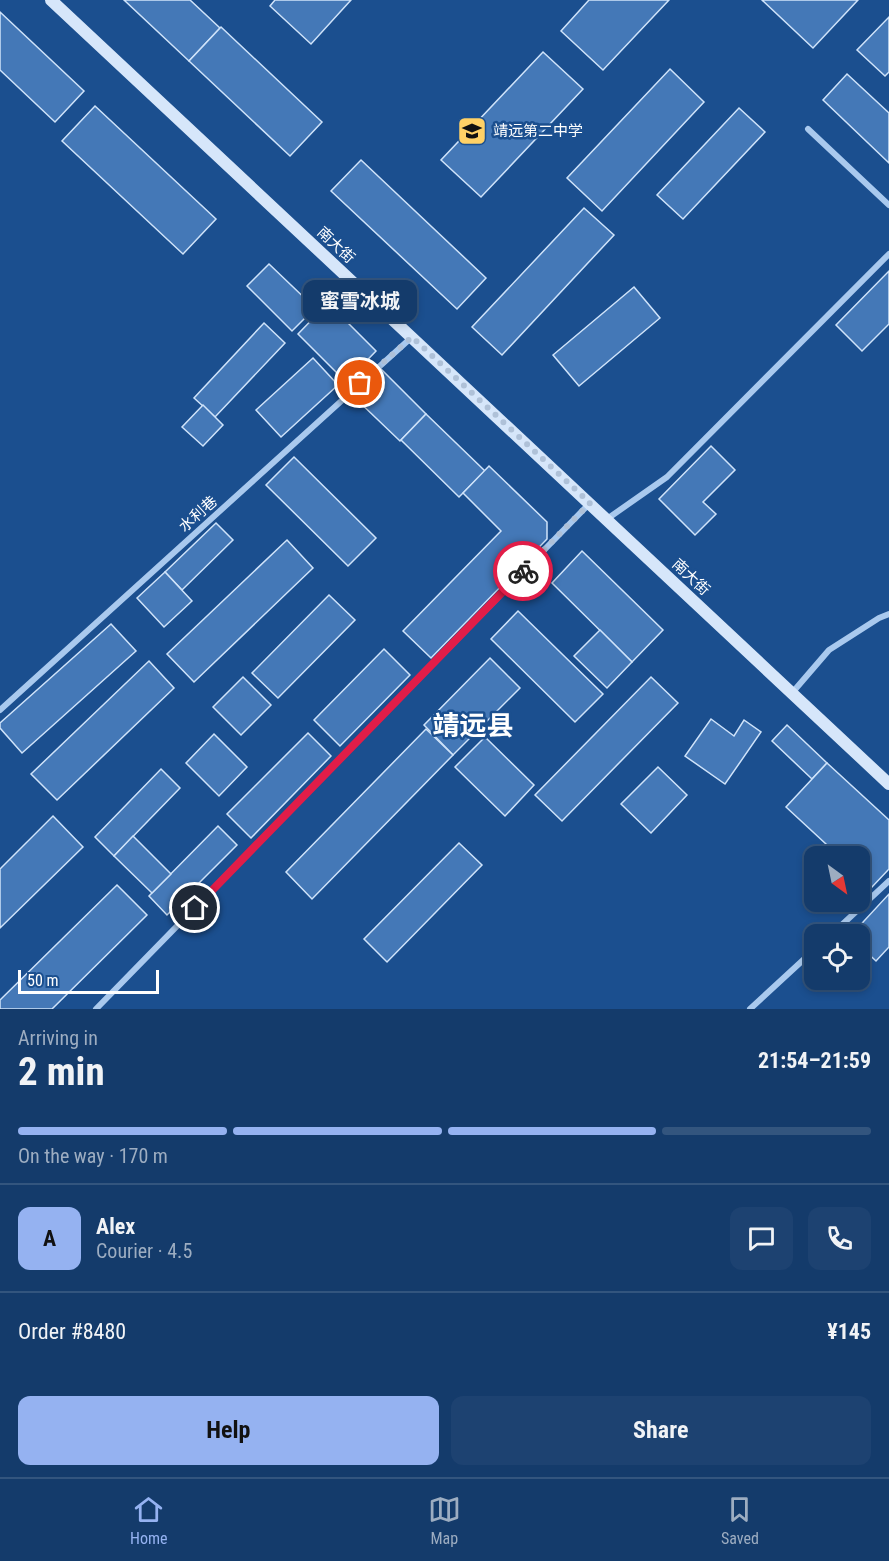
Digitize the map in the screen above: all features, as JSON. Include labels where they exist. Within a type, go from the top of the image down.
[{"type":"street","name":"南大街","points":[[51,0],[889,783]]},
{"type":"street","points":[[808,129],[889,205]]},
{"type":"street","points":[[607,519],[667,477],[889,254]]},
{"type":"street","name":"水利巷","points":[[0,710],[412,337]]},
{"type":"street","points":[[96,1009],[590,503]]},
{"type":"street","points":[[792,693],[830,650],[889,614]]},
{"type":"street","points":[[843,924],[889,880]]},
{"type":"street","points":[[750,1009],[804,959]]},
{"type":"building","points":[[124,0],[190,0],[220,28],[189,61]]},
{"type":"building","points":[[275,0],[351,0],[311,44],[270,6]]},
{"type":"building","points":[[589,0],[669,0],[603,70],[561,31]]},
{"type":"building","points":[[762,0],[858,0],[813,48]]},
{"type":"building","points":[[0,12],[84,91],[55,122],[0,70]]},
{"type":"building","points":[[889,17],[889,72],[885,76],[857,50]]},
{"type":"building","points":[[221,27],[322,122],[290,156],[189,61]]},
{"type":"building","points":[[543,52],[583,89],[481,197],[441,160]]},
{"type":"building","points":[[670,69],[704,102],[602,211],[567,178]]},
{"type":"building","points":[[847,74],[889,113],[889,163],[823,100]]},
{"type":"building","points":[[95,106],[216,219],[183,254],[62,141]]},
{"type":"building","points":[[739,108],[765,132],[683,219],[657,195]]},
{"type":"building","points":[[361,160],[486,278],[457,309],[331,191]]},
{"type":"building","points":[[584,208],[614,235],[502,355],[472,327]]},
{"type":"building","points":[[269,264],[315,308],[292,331],[247,286]]},
{"type":"building","points":[[889,271],[889,324],[862,351],[836,325]]},
{"type":"building","points":[[634,287],[660,318],[579,386],[553,355]]},
{"type":"building","points":[[328,303],[376,351],[346,382],[298,334]]},
{"type":"building","points":[[264,323],[285,343],[215,417],[194,398]]},
{"type":"building","points":[[313,358],[338,385],[281,437],[256,410]]},
{"type":"building","points":[[380,368],[426,414],[400,441],[353,396]]},
{"type":"building","points":[[203,405],[223,425],[203,446],[182,427]]},
{"type":"building","points":[[426,414],[485,471],[459,497],[401,440]]},
{"type":"building","points":[[711,446],[735,470],[703,502],[716,514],[695,535],[659,499]]},
{"type":"building","points":[[294,457],[376,538],[348,566],[266,485]]},
{"type":"building","points":[[489,466],[547,522],[547,539],[431,658],[403,631],[501,531],[463,493]]},
{"type":"building","points":[[216,523],[233,540],[182,590],[165,572]]},
{"type":"building","points":[[287,540],[313,568],[194,682],[167,654]]},
{"type":"building","points":[[582,551],[663,630],[632,662],[552,583]]},
{"type":"building","points":[[165,572],[192,601],[164,627],[137,598]]},
{"type":"building","points":[[329,595],[355,620],[278,698],[252,673]]},
{"type":"building","points":[[518,611],[603,694],[575,722],[491,639]]},
{"type":"building","points":[[111,624],[136,651],[22,753],[0,728],[0,723]]},
{"type":"building","points":[[600,630],[632,662],[607,688],[574,656]]},
{"type":"building","points":[[384,649],[410,675],[340,746],[314,720]]},
{"type":"building","points":[[490,658],[520,688],[453,755],[424,725]]},
{"type":"building","points":[[149,661],[174,688],[57,800],[31,774]]},
{"type":"building","points":[[243,677],[271,705],[241,735],[213,707]]},
{"type":"building","points":[[651,677],[678,703],[562,821],[535,795]]},
{"type":"building","points":[[711,719],[734,736],[744,720],[761,732],[725,784],[685,756]]},
{"type":"building","points":[[787,725],[827,763],[812,779],[772,741]]},
{"type":"building","points":[[426,729],[453,755],[312,899],[286,872]]},
{"type":"building","points":[[308,733],[331,756],[251,838],[227,814]]},
{"type":"building","points":[[214,734],[247,767],[219,796],[186,763]]},
{"type":"building","points":[[485,737],[534,785],[505,816],[455,767]]},
{"type":"building","points":[[827,763],[889,820],[889,869],[872,887],[870,885],[870,846],[828,846],[786,807]]},
{"type":"building","points":[[658,767],[687,795],[651,833],[621,804]]},
{"type":"building","points":[[161,769],[180,788],[114,856],[95,837]]},
{"type":"building","points":[[53,816],[83,847],[0,928],[0,869]]},
{"type":"building","points":[[218,826],[237,845],[167,915],[149,896]]},
{"type":"building","points":[[133,836],[171,874],[152,893],[114,856]]},
{"type":"building","points":[[459,843],[482,865],[387,962],[364,939]]},
{"type":"building","points":[[117,885],[147,915],[52,1009],[0,1009],[0,1000]]},
{"type":"building","points":[[889,894],[889,947],[876,961],[870,955],[870,924],[861,924]]},
{"type":"way so far","points":[[360,383],[412,337],[590,503],[523,571]]},
{"type":"place","name":"靖远第二中学","points":[[472,131]]},
{"type":"place","name":"蜜雪冰城","points":[[360,383]]},
{"type":"district","name":"靖远县","points":[[473,726]]},
{"type":"route","points":[[195,908],[523,571]]}]
